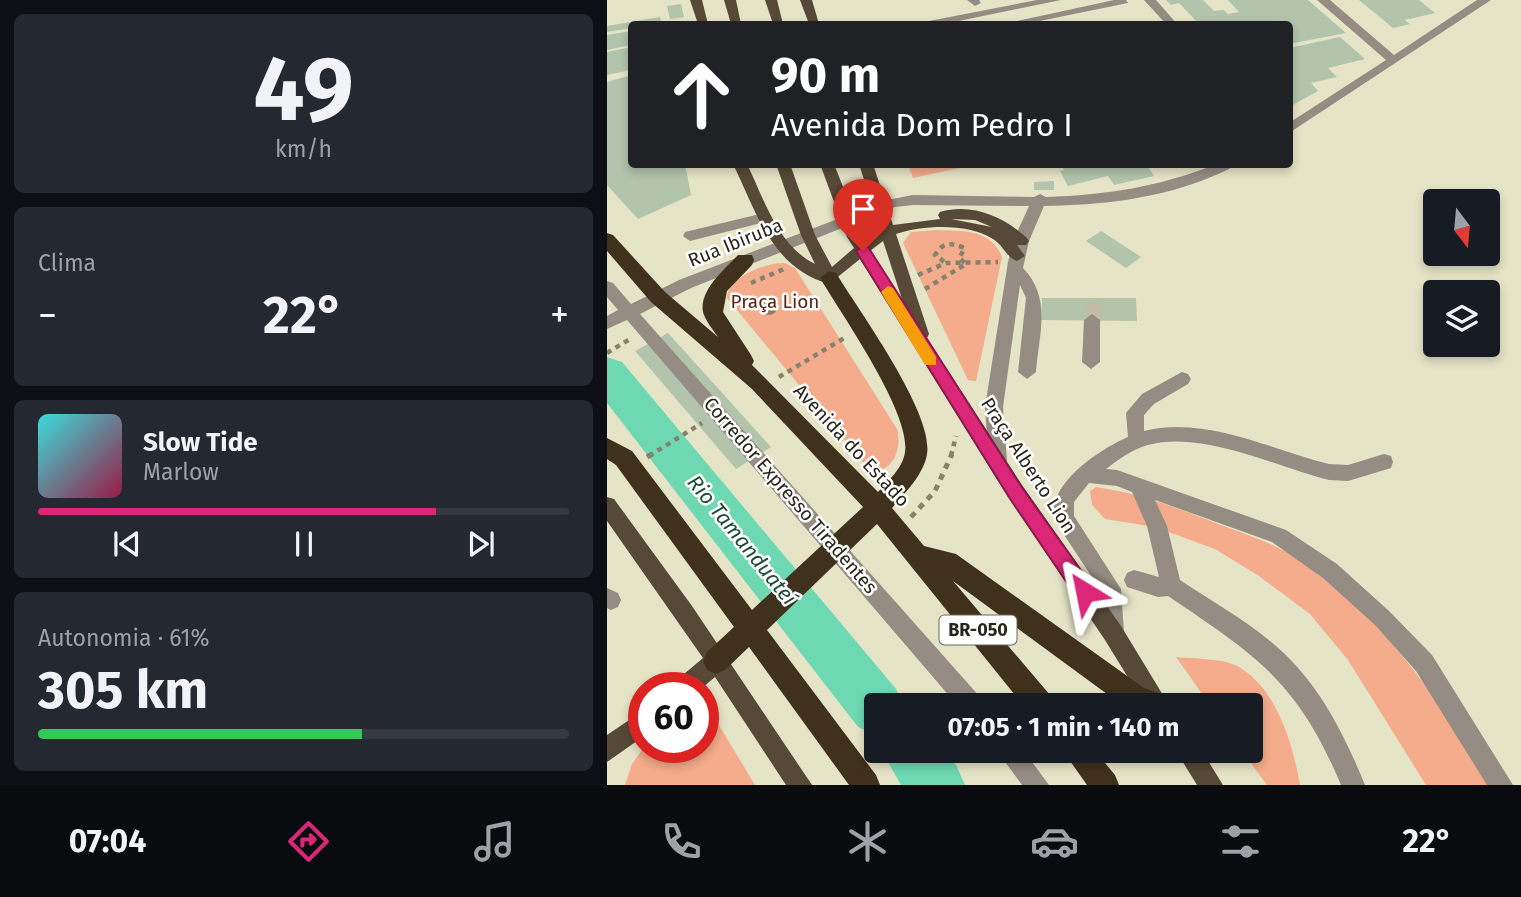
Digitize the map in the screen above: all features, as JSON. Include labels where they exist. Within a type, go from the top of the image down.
[{"type":"highway","name":"Avenida do Estado","points":[[607,239],[650,301],[767,381],[878,508],[1030,693]]},
{"type":"highway","points":[[745,260],[717,288],[713,313],[767,381]]},
{"type":"highway","points":[[716,661],[751,631],[878,508],[916,456],[917,436],[908,409],[829,278]]},
{"type":"highway","points":[[607,447],[624,458],[866,785]]},
{"type":"highway","points":[[916,555],[947,562],[1128,693]]},
{"type":"highway","points":[[1087,763],[1105,785]]},
{"type":"main road","points":[[696,0],[702,21]]},
{"type":"main road","points":[[805,0],[813,21]]},
{"type":"main road","points":[[728,1],[736,21]]},
{"type":"main road","points":[[772,1],[777,21]]},
{"type":"main road","points":[[742,168],[764,218],[780,245],[798,263],[829,278]]},
{"type":"main road","points":[[784,168],[808,235],[829,278]]},
{"type":"main road","points":[[828,168],[847,220],[863,251],[929,359]]},
{"type":"main road","points":[[867,168],[881,206],[886,233],[929,359]]},
{"type":"main road","points":[[829,278],[886,233],[915,225],[951,224],[982,229],[999,236],[1017,257]]},
{"type":"main road","name":"Praça Alberto Lion","points":[[929,359],[998,461],[1015,491],[1113,633],[1149,693]]},
{"type":"main road","points":[[607,505],[800,785]]},
{"type":"main road","points":[[703,672],[716,661]]},
{"type":"main road","points":[[607,750],[628,734]]},
{"type":"main road","points":[[1196,763],[1211,785]]},
{"type":"street","points":[[962,21],[1055,0]]},
{"type":"street","points":[[1028,21],[1122,3],[1120,0]]},
{"type":"street","points":[[1150,0],[1169,21]]},
{"type":"street","points":[[1323,0],[1394,61]]},
{"type":"street","points":[[1293,126],[1485,0]]},
{"type":"street","points":[[1014,8],[1022,21]]},
{"type":"street","name":"Rua Ibiruba","points":[[607,323],[650,301],[780,245],[881,206],[913,200],[1107,201],[1194,182],[1221,168]]},
{"type":"street","points":[[998,461],[994,407],[1017,257],[1040,200]]},
{"type":"street","points":[[690,236],[764,218]]},
{"type":"street","points":[[1017,257],[1034,298],[1027,372]]},
{"type":"street","name":"Corredor Expresso Tiradentes","points":[[607,287],[962,693]]},
{"type":"street","points":[[1091,362],[1092,320]]},
{"type":"street","points":[[1182,379],[1148,399],[1135,413],[1135,430],[1139,441],[1176,436],[1209,439],[1329,472],[1348,473],[1384,462]]},
{"type":"street","name":"Praça Alberto Lion","points":[[1113,633],[1111,589],[1064,519],[1064,499],[1085,475],[1103,460],[1139,441]]},
{"type":"street","points":[[1085,475],[1117,478],[1279,536],[1330,571],[1382,618],[1424,663],[1501,785]]},
{"type":"street","points":[[1139,486],[1157,526],[1171,586]]},
{"type":"street","points":[[1134,580],[1158,587],[1171,586],[1265,650],[1300,686],[1337,747],[1353,785]]},
{"type":"street","points":[[1019,763],[1037,785]]},
{"type":"path","points":[[919,293],[966,264],[959,258],[965,248],[949,243],[941,246],[935,255],[946,263]]},
{"type":"path","points":[[904,280],[946,263],[1017,257]]},
{"type":"path","points":[[607,353],[637,335]]},
{"type":"path","points":[[767,381],[847,336]]},
{"type":"path","points":[[926,505],[946,476],[962,407]]},
{"type":"path","points":[[643,459],[703,423]]},
{"type":"green space","points":[[909,168],[959,168],[913,178]]},
{"type":"green space","points":[[937,230],[983,236],[991,241],[1002,257],[976,381],[968,380],[903,243],[911,232]]},
{"type":"green space","name":"Praça Lion","points":[[785,263],[795,268],[897,429],[898,446],[893,461],[888,466],[874,469],[865,465],[727,298],[734,284],[749,272],[768,265]]},
{"type":"green space","points":[[1096,487],[1139,496],[1194,515],[1283,550],[1313,568],[1372,621],[1400,653],[1450,721],[1488,785],[1426,785],[1348,660],[1310,614],[1259,576],[1215,549],[1155,527],[1105,519],[1092,505],[1090,491]]},
{"type":"green space","points":[[1176,657],[1229,663],[1249,674],[1272,701],[1280,717],[1293,752],[1300,785],[1267,785],[1251,763],[1263,763],[1263,693],[1202,693]]},
{"type":"green space","points":[[719,725],[755,785],[625,785],[632,764],[719,763]]},
{"type":"building","points":[[1166,0],[1203,0],[1214,11],[1224,10],[1228,14],[1239,12],[1228,0],[1308,0],[1346,33],[1293,43],[1293,21],[1196,21],[1179,3],[1171,5]]},
{"type":"building","points":[[1359,0],[1419,0],[1435,13],[1405,20],[1410,24],[1393,28]]},
{"type":"building","points":[[681,4],[684,17],[670,19],[667,6]]},
{"type":"building","points":[[660,17],[661,21],[636,21]]},
{"type":"building","points":[[628,22],[628,28],[607,32],[607,26]]},
{"type":"building","points":[[628,32],[628,46],[607,50],[607,35]]},
{"type":"building","points":[[1340,37],[1365,59],[1328,68],[1337,77],[1311,83],[1318,91],[1293,105],[1293,47]]},
{"type":"building","points":[[628,48],[628,71],[607,75],[607,52]]},
{"type":"building","points":[[628,76],[628,168],[686,168],[691,195],[638,219],[607,185],[607,82]]},
{"type":"building","points":[[1063,168],[1149,168],[1154,176],[1114,185],[1108,176],[1068,186],[1060,171],[1064,170]]},
{"type":"building","points":[[1054,181],[1054,190],[1034,190],[1034,182]]},
{"type":"building","points":[[1101,231],[1141,257],[1126,268],[1086,241]]},
{"type":"building","points":[[1042,298],[1136,298],[1137,321],[1041,320]]},
{"type":"building","points":[[668,333],[771,447],[736,469],[635,351]]},
{"type":"waterway","name":"Rio Tamanduateí","points":[[607,373],[865,693]]},
{"type":"waterway","name":"Rio Tamanduateí","points":[[919,763],[936,785]]},
{"type":"tunnel","points":[[1092,320],[1096,298]]},
{"type":"slow traffic","points":[[888,292],[930,361]]},
{"type":"route","points":[[863,251],[929,359],[1085,592]]}]
